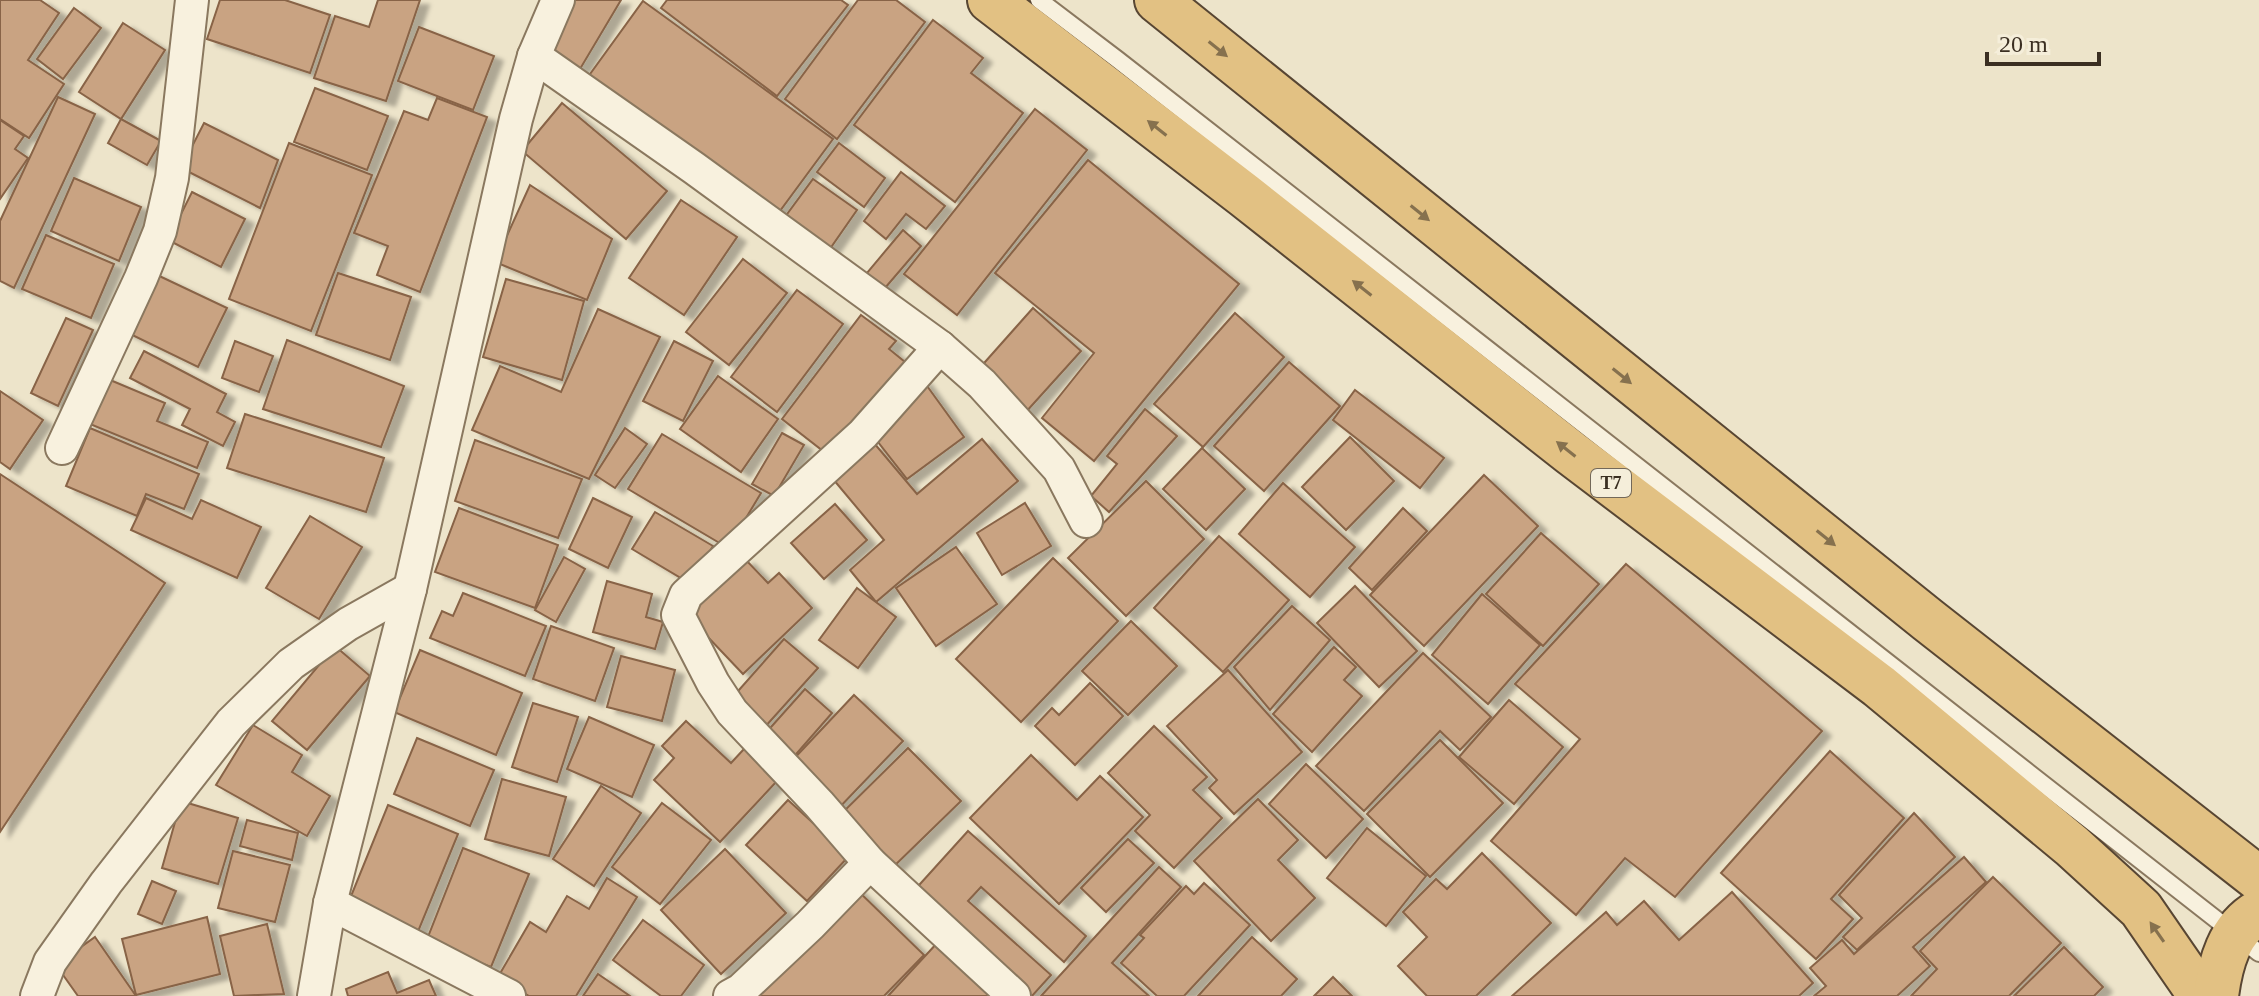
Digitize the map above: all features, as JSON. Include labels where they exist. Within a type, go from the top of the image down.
[{"type":"highway","name":"T7","points":[[990,0],[1244,195],[1559,444],[1879,686],[2072,846],[2141,909],[2201,996]]},
{"type":"highway","points":[[1157,0],[1928,620],[2259,879]]},
{"type":"highway","points":[[2216,996],[2219,967],[2251,933]]},
{"type":"street","points":[[62,448],[160,231],[172,178],[192,0]]},
{"type":"street","points":[[314,996],[330,903],[410,589],[499,189],[534,56],[555,1]]},
{"type":"street","points":[[534,56],[940,347],[982,384],[1059,469],[1086,521]]},
{"type":"street","points":[[940,347],[863,434],[686,595],[678,615],[713,683],[732,712],[870,863],[1014,996]]},
{"type":"street","points":[[37,996],[50,962],[175,791],[231,723],[291,664],[348,624],[410,589]]},
{"type":"street","points":[[730,996],[741,990],[810,925],[870,863]]},
{"type":"street","points":[[330,903],[509,996]]},
{"type":"lane","points":[[1039,0],[2251,933]]},
{"type":"building","points":[[0,0],[40,0],[59,13],[28,60],[64,84],[29,138],[0,119]]},
{"type":"building","points":[[220,0],[285,0],[330,15],[310,73],[207,39]]},
{"type":"building","points":[[378,0],[420,0],[386,101],[314,78],[335,16],[369,27]]},
{"type":"building","points":[[570,0],[621,0],[580,69],[542,47]]},
{"type":"building","points":[[667,0],[841,0],[848,5],[777,96],[661,8]]},
{"type":"building","points":[[858,0],[896,0],[925,22],[837,139],[785,99]]},
{"type":"building","points":[[643,1],[833,139],[774,219],[585,81]]},
{"type":"building","points":[[74,8],[101,28],[63,79],[37,59]]},
{"type":"building","points":[[933,20],[983,58],[971,73],[1023,113],[955,202],[854,125]]},
{"type":"building","points":[[123,23],[165,50],[121,119],[79,92]]},
{"type":"building","points":[[419,27],[494,56],[473,110],[398,81]]},
{"type":"building","points":[[315,88],[388,116],[367,170],[294,142]]},
{"type":"building","points":[[58,97],[95,114],[14,288],[0,281],[0,221]]},
{"type":"building","points":[[437,98],[487,117],[420,292],[377,275],[388,246],[354,233],[404,111],[428,120]]},
{"type":"building","points":[[562,103],[667,191],[626,239],[522,151]]},
{"type":"building","points":[[1035,109],[1087,150],[957,315],[904,274]]},
{"type":"building","points":[[121,119],[161,141],[147,165],[108,143]]},
{"type":"building","points":[[0,120],[24,136],[15,149],[28,158],[0,199]]},
{"type":"building","points":[[204,123],[278,160],[260,208],[181,168]]},
{"type":"building","points":[[289,143],[372,175],[311,331],[229,299]]},
{"type":"building","points":[[839,143],[885,178],[864,207],[817,172]]},
{"type":"building","points":[[1088,160],[1239,284],[1094,461],[1042,418],[1094,353],[995,273]]},
{"type":"building","points":[[901,172],[945,206],[926,229],[906,214],[886,239],[864,221]]},
{"type":"building","points":[[74,178],[141,207],[119,261],[51,231]]},
{"type":"building","points":[[813,179],[857,210],[827,253],[782,221]]},
{"type":"building","points":[[530,185],[612,239],[587,300],[495,262]]},
{"type":"building","points":[[192,192],[245,219],[221,267],[168,240]]},
{"type":"building","points":[[681,200],[737,237],[684,315],[629,278]]},
{"type":"building","points":[[903,230],[921,246],[879,295],[861,280]]},
{"type":"building","points":[[46,235],[114,264],[91,318],[22,289]]},
{"type":"building","points":[[743,259],[787,293],[729,365],[686,332]]},
{"type":"building","points":[[153,273],[227,308],[198,367],[124,331]]},
{"type":"building","points":[[338,273],[411,297],[390,360],[316,335]]},
{"type":"building","points":[[506,279],[584,301],[562,380],[483,357]]},
{"type":"building","points":[[797,290],[843,324],[777,412],[731,377]]},
{"type":"building","points":[[1033,308],[1081,351],[1025,413],[977,371]]},
{"type":"building","points":[[598,309],[660,337],[589,479],[472,430],[500,366],[561,392]]},
{"type":"building","points":[[1235,313],[1284,357],[1203,447],[1154,404]]},
{"type":"building","points":[[861,315],[896,341],[889,349],[905,362],[832,458],[782,419]]},
{"type":"building","points":[[66,318],[93,330],[58,406],[31,393]]},
{"type":"building","points":[[287,340],[404,386],[381,447],[263,409]]},
{"type":"building","points":[[235,341],[273,356],[259,392],[222,378]]},
{"type":"building","points":[[674,341],[713,361],[683,421],[643,401]]},
{"type":"building","points":[[144,351],[226,394],[217,412],[235,422],[223,446],[182,425],[190,409],[130,378]]},
{"type":"building","points":[[1289,362],[1340,406],[1264,491],[1214,446]]},
{"type":"building","points":[[718,376],[778,419],[741,472],[680,429]]},
{"type":"building","points":[[103,377],[165,403],[157,421],[208,442],[197,468],[85,422]]},
{"type":"building","points":[[922,379],[964,437],[907,479],[871,433]]},
{"type":"building","points":[[1355,390],[1444,458],[1420,488],[1333,420]]},
{"type":"building","points":[[0,391],[43,420],[10,469],[0,462]]},
{"type":"building","points":[[1145,409],[1177,436],[1109,512],[1091,496],[1117,464],[1107,456]]},
{"type":"building","points":[[245,414],[384,458],[366,512],[227,468]]},
{"type":"building","points":[[90,428],[199,474],[184,509],[146,494],[137,516],[66,486]]},
{"type":"building","points":[[625,428],[647,444],[615,488],[595,475]]},
{"type":"building","points":[[782,433],[804,445],[774,496],[752,484]]},
{"type":"building","points":[[662,434],[761,493],[728,548],[628,489]]},
{"type":"building","points":[[1350,437],[1394,481],[1346,530],[1302,487]]},
{"type":"building","points":[[982,439],[1018,481],[876,602],[850,570],[884,540],[833,479],[874,443],[917,494]]},
{"type":"building","points":[[475,440],[582,479],[558,538],[455,501]]},
{"type":"building","points":[[1202,448],[1245,489],[1206,530],[1163,489]]},
{"type":"building","points":[[0,474],[165,583],[0,832]]},
{"type":"building","points":[[1484,475],[1538,526],[1424,646],[1370,595]]},
{"type":"building","points":[[1146,481],[1204,539],[1126,616],[1068,558]]},
{"type":"building","points":[[1283,483],[1355,547],[1310,597],[1239,534]]},
{"type":"building","points":[[146,498],[192,519],[201,500],[261,527],[237,578],[131,530]]},
{"type":"building","points":[[593,498],[632,517],[608,568],[569,549]]},
{"type":"building","points":[[1025,503],[1051,546],[1002,575],[977,533]]},
{"type":"building","points":[[835,504],[867,540],[824,579],[791,543]]},
{"type":"building","points":[[459,508],[558,545],[535,608],[435,572]]},
{"type":"building","points":[[1403,508],[1427,531],[1372,590],[1349,568]]},
{"type":"building","points":[[655,512],[713,546],[691,584],[632,549]]},
{"type":"building","points":[[310,516],[362,547],[319,619],[266,588]]},
{"type":"building","points":[[1541,533],[1599,584],[1543,646],[1486,594]]},
{"type":"building","points":[[1219,536],[1289,600],[1223,672],[1154,608]]},
{"type":"building","points":[[956,547],[997,604],[936,646],[896,588]]},
{"type":"building","points":[[564,557],[585,569],[556,622],[535,610]]},
{"type":"building","points":[[1053,558],[1118,621],[1021,722],[956,659]]},
{"type":"building","points":[[745,559],[768,583],[779,573],[812,608],[743,674],[686,614]]},
{"type":"building","points":[[1626,564],[1822,731],[1675,897],[1625,858],[1576,915],[1491,841],[1580,739],[1515,684]]},
{"type":"building","points":[[607,581],[652,594],[646,617],[663,622],[655,649],[593,632]]},
{"type":"building","points":[[1355,586],[1417,651],[1379,687],[1317,623]]},
{"type":"building","points":[[857,588],[896,617],[858,668],[819,640]]},
{"type":"building","points":[[463,593],[546,626],[525,676],[430,638],[442,611],[453,616]]},
{"type":"building","points":[[1482,594],[1540,645],[1488,704],[1432,655]]},
{"type":"building","points":[[1292,606],[1330,640],[1270,710],[1234,667]]},
{"type":"building","points":[[1131,621],[1177,666],[1128,715],[1082,671]]},
{"type":"building","points":[[551,626],[614,648],[595,701],[533,679]]},
{"type":"building","points":[[784,639],[818,668],[764,728],[731,699]]},
{"type":"building","points":[[335,646],[370,676],[307,750],[272,721]]},
{"type":"building","points":[[1334,647],[1356,667],[1344,680],[1362,696],[1312,752],[1273,714]]},
{"type":"building","points":[[420,650],[522,693],[496,755],[394,712]]},
{"type":"building","points":[[1423,653],[1491,717],[1460,750],[1440,731],[1364,811],[1316,766]]},
{"type":"building","points":[[621,656],[675,670],[662,721],[607,707]]},
{"type":"building","points":[[1228,670],[1302,752],[1234,814],[1209,788],[1217,780],[1167,726]]},
{"type":"building","points":[[1090,683],[1123,716],[1075,765],[1035,726],[1052,708],[1059,715]]},
{"type":"building","points":[[805,689],[832,713],[791,760],[763,736]]},
{"type":"building","points":[[854,695],[903,741],[836,811],[788,765]]},
{"type":"building","points":[[1509,700],[1563,747],[1514,804],[1459,757]]},
{"type":"building","points":[[533,703],[578,717],[557,782],[512,767]]},
{"type":"building","points":[[589,717],[654,745],[632,797],[567,769]]},
{"type":"building","points":[[686,721],[731,763],[744,749],[777,781],[720,842],[654,780],[674,758],[662,746]]},
{"type":"building","points":[[253,725],[302,755],[292,772],[330,796],[307,836],[216,785]]},
{"type":"building","points":[[1154,726],[1207,777],[1193,790],[1222,818],[1174,868],[1135,831],[1150,815],[1108,773]]},
{"type":"building","points":[[417,738],[494,770],[470,826],[394,794]]},
{"type":"building","points":[[1440,740],[1503,803],[1430,877],[1367,814]]},
{"type":"building","points":[[908,748],[961,801],[888,872],[836,819]]},
{"type":"building","points":[[1830,751],[1904,818],[1831,899],[1853,919],[1816,959],[1721,873]]},
{"type":"building","points":[[1031,755],[1077,800],[1100,776],[1143,817],[1059,904],[970,818]]},
{"type":"building","points":[[1306,764],[1363,819],[1326,858],[1269,804]]},
{"type":"building","points":[[502,779],[566,797],[549,856],[485,839]]},
{"type":"building","points":[[601,786],[641,813],[594,886],[553,859]]},
{"type":"building","points":[[1258,799],[1298,840],[1278,860],[1315,898],[1271,941],[1194,861]]},
{"type":"building","points":[[788,800],[849,856],[807,901],[746,845]]},
{"type":"building","points":[[181,801],[238,818],[218,884],[162,868]]},
{"type":"building","points":[[662,803],[711,840],[660,904],[612,867]]},
{"type":"building","points":[[388,805],[458,834],[417,934],[347,906]]},
{"type":"building","points":[[1914,813],[1955,857],[1857,950],[1843,937],[1862,918],[1839,895]]},
{"type":"building","points":[[247,820],[298,833],[292,860],[240,846]]},
{"type":"building","points":[[1367,828],[1426,876],[1386,926],[1327,878]]},
{"type":"building","points":[[968,831],[1086,936],[1064,962],[981,887],[968,901],[1051,975],[1032,996],[1024,996],[911,894]]},
{"type":"building","points":[[1128,839],[1154,863],[1106,912],[1081,888]]},
{"type":"building","points":[[463,848],[529,874],[491,967],[426,942]]},
{"type":"building","points":[[725,849],[786,913],[721,974],[661,910]]},
{"type":"building","points":[[233,851],[290,865],[275,922],[218,908]]},
{"type":"building","points":[[1482,853],[1551,923],[1476,996],[1427,996],[1398,966],[1427,937],[1403,912],[1436,879],[1447,889]]},
{"type":"building","points":[[1964,857],[1986,882],[1913,947],[1930,966],[1897,996],[1814,996],[1826,986],[1810,968],[1842,940],[1854,954]]},
{"type":"building","points":[[1159,867],[1181,887],[1112,963],[1149,996],[1041,996]]},
{"type":"building","points":[[1993,877],[2061,943],[2009,996],[1911,996],[1937,969],[1920,951]]},
{"type":"building","points":[[607,878],[637,897],[576,996],[529,996],[498,977],[530,922],[546,932],[567,896],[589,909]]},
{"type":"building","points":[[152,881],[176,891],[162,924],[138,914]]},
{"type":"building","points":[[1204,883],[1250,925],[1184,996],[1157,996],[1121,963],[1144,938],[1140,935],[1186,886],[1194,894]]},
{"type":"building","points":[[852,885],[924,955],[884,996],[746,996]]},
{"type":"building","points":[[1732,892],[1813,983],[1799,996],[1512,996],[1606,912],[1617,925],[1644,901],[1679,940]]},
{"type":"building","points":[[207,917],[220,974],[136,995],[122,939]]},
{"type":"building","points":[[643,920],[704,965],[681,996],[661,996],[613,960]]},
{"type":"building","points":[[267,924],[284,994],[234,996],[220,936]]},
{"type":"building","points":[[95,937],[136,996],[78,996],[56,965]]},
{"type":"building","points":[[1252,937],[1297,979],[1281,996],[1198,996]]},
{"type":"building","points":[[939,941],[1000,996],[888,996]]},
{"type":"building","points":[[2064,947],[2103,987],[2094,996],[2014,996]]},
{"type":"building","points":[[388,972],[397,993],[429,980],[436,996],[348,996],[346,989]]},
{"type":"building","points":[[598,974],[630,996],[583,996]]},
{"type":"building","points":[[1333,977],[1352,996],[1314,996]]}]
